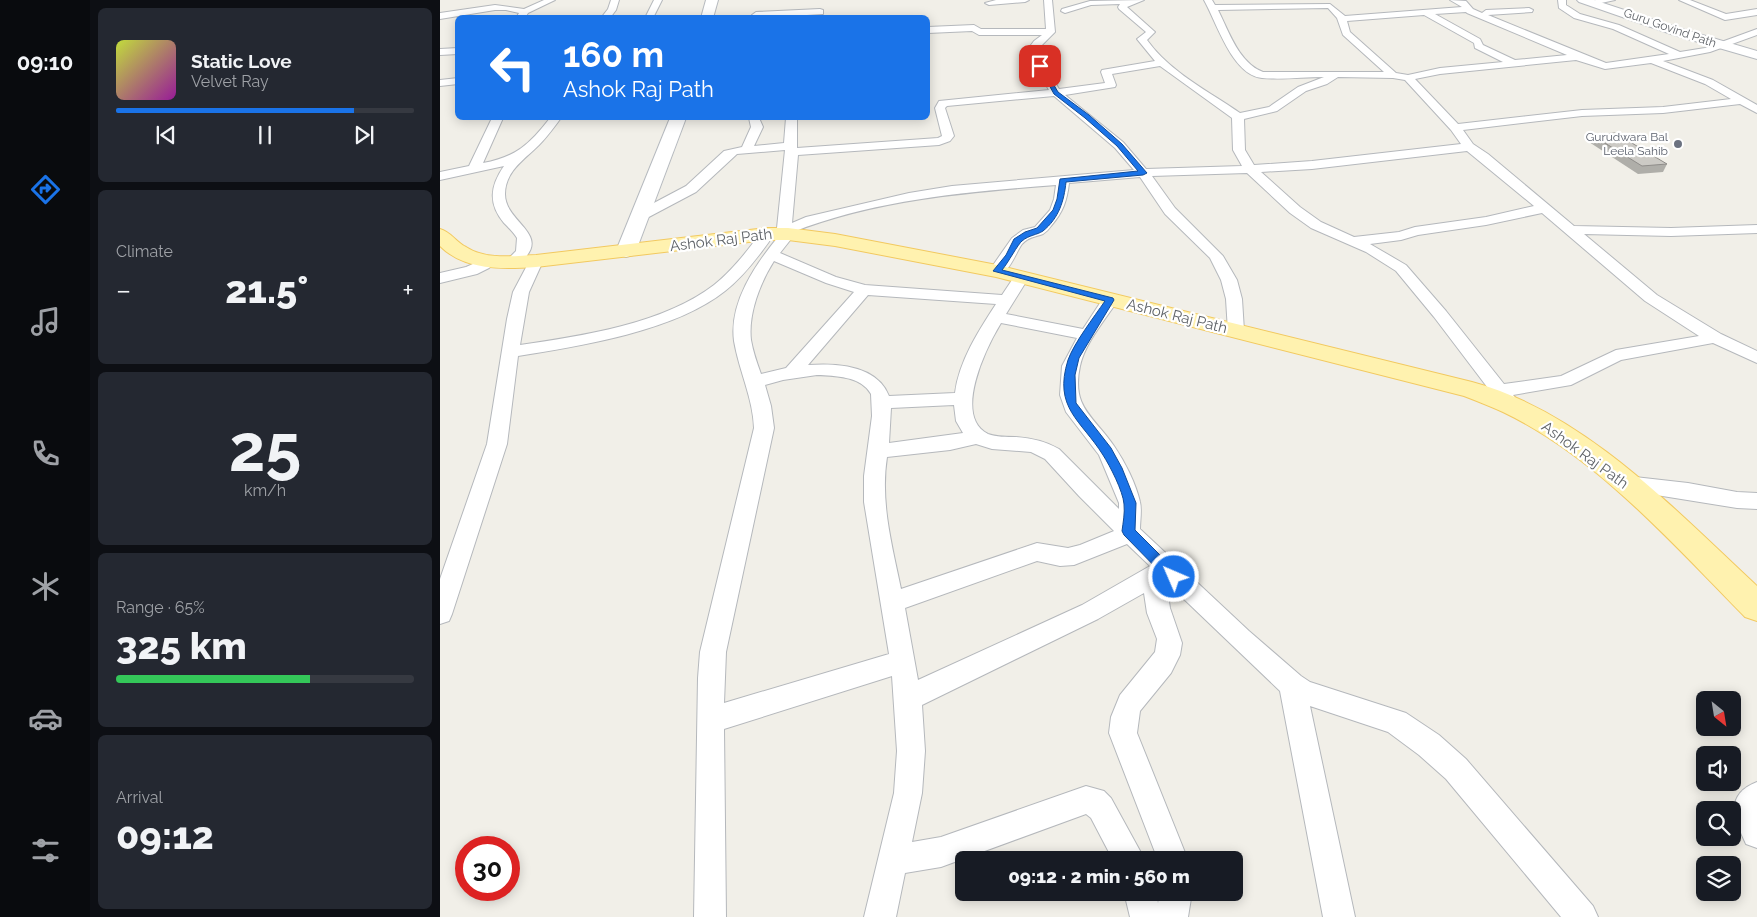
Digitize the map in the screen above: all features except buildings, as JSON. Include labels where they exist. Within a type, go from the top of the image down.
[{"type":"main road","points":[[708,15],[712,0]]},
{"type":"main road","name":"Guru Govind Path","points":[[1587,1],[1719,45],[1757,55]]},
{"type":"main road","points":[[626,251],[677,120]]},
{"type":"main road","name":"Ashok Raj Path","points":[[440,235],[460,253],[489,261],[512,262],[777,237],[835,240],[997,271],[1507,399],[1562,434],[1626,484],[1757,607]]},
{"type":"street","points":[[440,16],[498,7],[507,7],[522,14],[551,0]]},
{"type":"street","points":[[608,15],[612,10],[615,0]]},
{"type":"street","points":[[650,15],[652,7],[658,0]]},
{"type":"street","points":[[990,3],[1025,0]]},
{"type":"street","points":[[1048,0],[1051,32]]},
{"type":"street","points":[[1319,0],[1330,6],[1342,19],[1342,27],[1346,33],[1393,75]]},
{"type":"street","points":[[1454,0],[1463,3],[1467,9]]},
{"type":"street","points":[[1562,0],[1562,6],[1573,14],[1612,26],[1679,55]]},
{"type":"street","points":[[1587,1],[1611,0]]},
{"type":"street","points":[[1685,1],[1704,0]]},
{"type":"street","points":[[1065,11],[1090,3],[1138,1]]},
{"type":"street","points":[[1138,1],[1122,7],[1151,33],[1142,39],[1163,63],[1238,117],[1273,109],[1302,89],[1323,82],[1336,74]]},
{"type":"street","points":[[1685,1],[1725,17],[1757,12]]},
{"type":"street","points":[[1330,6],[1210,4],[1235,52],[1252,72],[1262,75],[1393,75],[1408,78],[1440,71],[1582,57]]},
{"type":"street","points":[[756,15],[761,6]]},
{"type":"street","points":[[1479,14],[1526,8],[1540,15]]},
{"type":"street","points":[[1342,19],[1467,9],[1600,65],[1610,66],[1707,50],[1757,32]]},
{"type":"street","points":[[768,15],[820,11]]},
{"type":"street","points":[[1425,12],[1479,42],[1478,46],[1484,51],[1514,64]]},
{"type":"street","points":[[933,35],[1051,32]]},
{"type":"street","points":[[1051,32],[1037,43],[1033,49],[1040,66],[1056,93],[1087,116],[1119,145],[1143,173],[1166,207],[1211,249],[1229,280],[1234,299],[1236,331]]},
{"type":"street","points":[[440,52],[455,51]]},
{"type":"street","points":[[1652,60],[1709,82],[1757,110]]},
{"type":"street","points":[[640,216],[692,189],[728,154],[734,151],[939,141],[946,139],[948,136],[940,108],[943,103],[1056,93],[1111,85],[1106,72],[1163,63]]},
{"type":"street","points":[[1408,78],[1455,128],[1469,147],[1544,208],[1632,284],[1714,338],[1757,358]]},
{"type":"street","points":[[440,83],[455,81]]},
{"type":"street","points":[[1455,128],[1582,113],[1663,110],[1751,95]]},
{"type":"street","points":[[1238,117],[1239,150],[1251,170],[1304,216],[1329,232],[1371,249],[1392,261],[1413,280],[1507,399],[1565,381],[1623,353],[1714,338]]},
{"type":"street","points":[[474,169],[496,120]]},
{"type":"street","points":[[512,262],[522,253],[525,239],[499,207],[502,178],[516,159],[541,137],[554,120]]},
{"type":"street","points":[[747,149],[757,127],[755,120]]},
{"type":"street","points":[[710,917],[711,678],[713,652],[763,439],[764,417],[756,382],[743,341],[744,318],[758,274],[777,237],[791,149],[791,120]]},
{"type":"street","points":[[509,352],[551,346],[611,332],[652,320],[694,304],[722,286],[744,263],[777,237],[811,220],[909,197],[983,186],[1143,173],[1312,166],[1469,147]]},
{"type":"street","points":[[440,176],[516,159]]},
{"type":"street","points":[[997,271],[1009,256],[1017,240],[1040,230],[1056,211],[1061,199],[1063,180]]},
{"type":"street","points":[[1353,242],[1401,236],[1544,208]]},
{"type":"street","points":[[1570,230],[1671,232],[1757,229]]},
{"type":"street","points":[[777,237],[831,280],[864,290],[1002,308],[1087,334]]},
{"type":"street","points":[[440,295],[447,277],[479,268],[489,261]]},
{"type":"street","points":[[440,614],[497,444],[509,352],[521,292],[536,261]]},
{"type":"street","points":[[1021,277],[972,363],[962,399],[969,430],[977,437],[988,441],[1046,449],[1128,531],[1160,573],[1292,685],[1304,692],[1396,722],[1429,745],[1456,770],[1582,917]]},
{"type":"street","points":[[792,372],[864,290]]},
{"type":"street","points":[[892,602],[1037,552],[1046,551],[1058,557],[1068,557],[1121,537],[1128,531],[1130,503],[1116,468],[1107,451],[1078,415],[1069,395],[1071,366],[1078,349],[1110,300]]},
{"type":"street","points":[[756,382],[792,372],[838,372],[861,376],[877,388],[883,402],[874,490],[903,661],[908,698],[911,752],[908,794],[880,917]]},
{"type":"street","points":[[883,402],[962,399]]},
{"type":"street","points":[[877,451],[950,443],[977,437]]},
{"type":"street","points":[[1626,484],[1757,501]]},
{"type":"street","points":[[908,698],[1090,612],[1160,573]]},
{"type":"street","points":[[1160,573],[1157,607],[1168,632],[1170,644],[1166,657],[1131,699],[1122,721],[1123,734],[1169,851]]},
{"type":"street","points":[[711,720],[903,661]]},
{"type":"street","points":[[1292,685],[1339,917]]},
{"type":"street","points":[[1757,796],[1748,807],[1751,821],[1757,833]]},
{"type":"street","points":[[892,860],[941,852],[1086,800],[1094,801],[1101,808],[1125,851]]},
{"type":"street","points":[[1142,901],[1146,917]]},
{"type":"street","points":[[1172,917],[1175,901]]},
{"type":"place","name":"Gurudwara Bal Leela Sahib","points":[[1678,144]]},
{"type":"route","points":[[1040,66],[1056,93],[1087,116],[1119,145],[1143,173],[1063,180],[1061,199],[1056,211],[1040,230],[1017,240],[1009,256],[997,271],[1110,300],[1074,358],[1071,366],[1069,395],[1073,408],[1107,451],[1126,490],[1130,503],[1128,531],[1174,577]]}]
